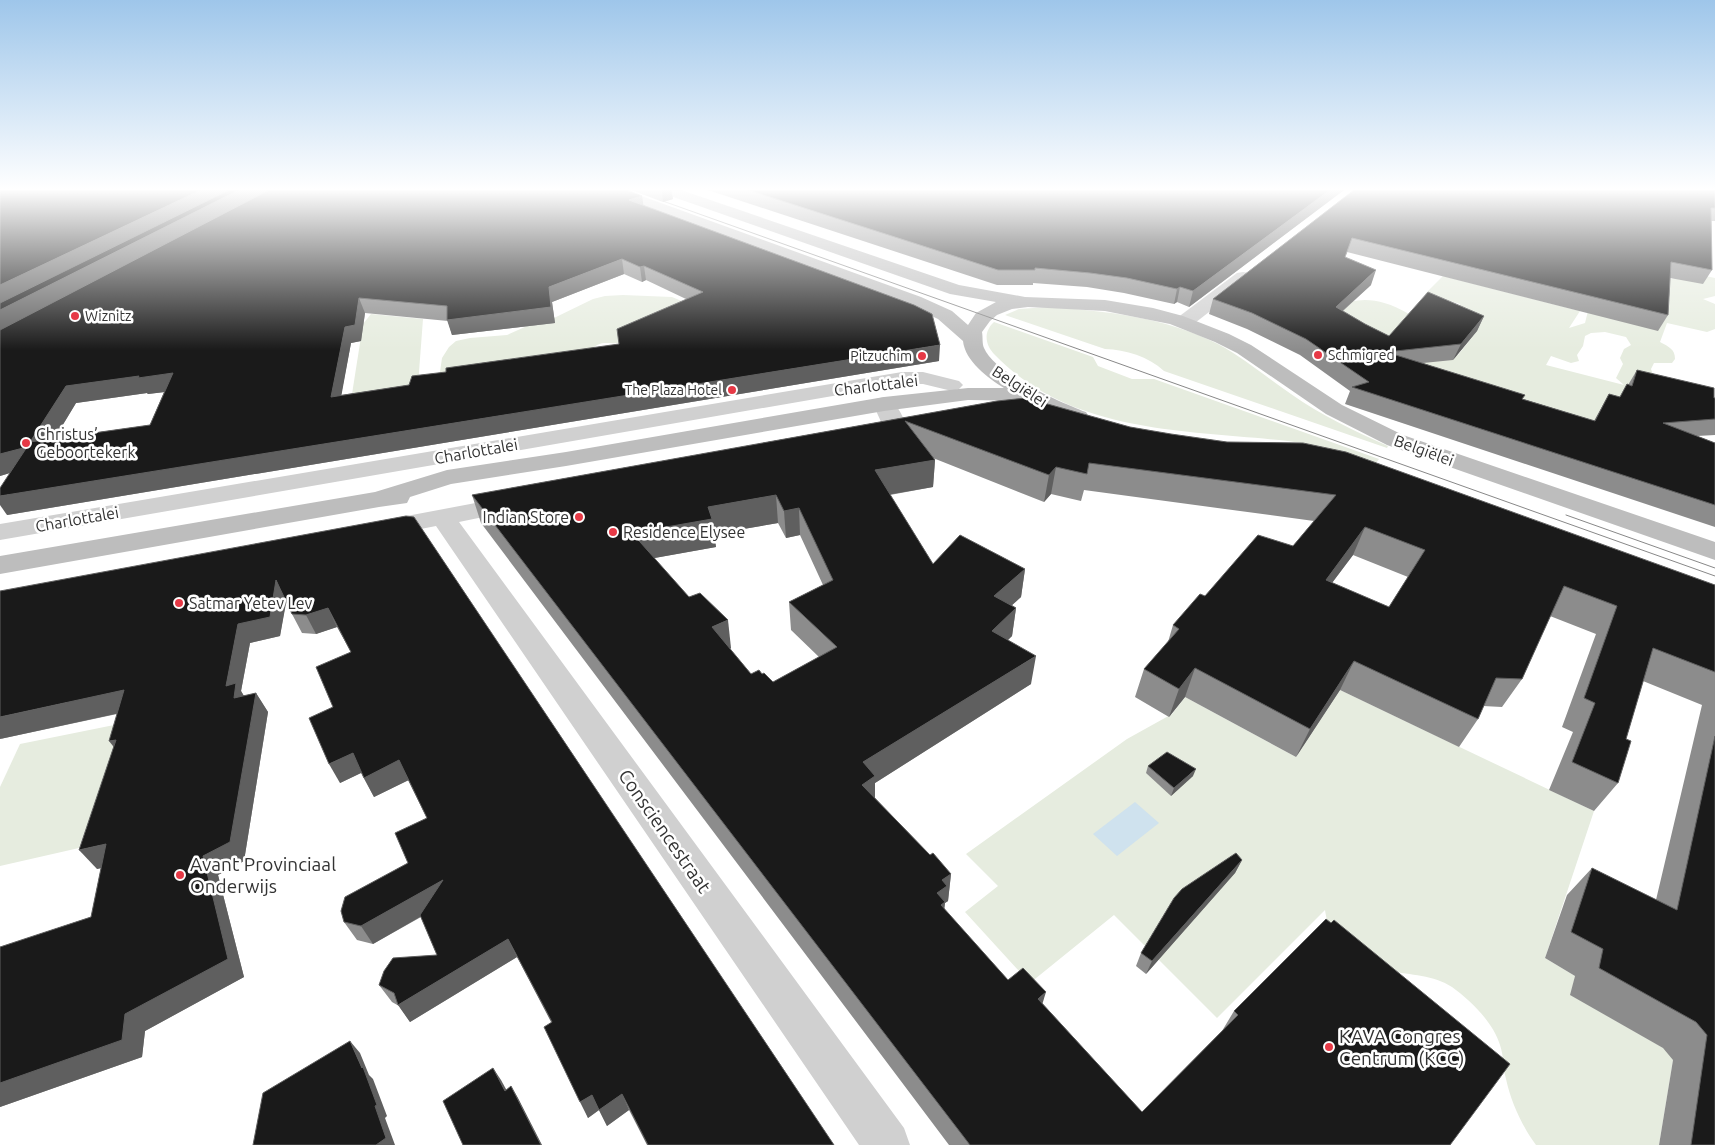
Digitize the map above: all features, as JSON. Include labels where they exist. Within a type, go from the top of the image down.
[{"type":"street","name":"Belgiëlei","points":[[757,243],[915,301],[945,315],[975,347],[991,369],[1028,395],[1053,407],[1102,424]]},
{"type":"street","name":"Belgiëlei","points":[[822,243],[956,290],[1031,302]]},
{"type":"street","points":[[1184,322],[1252,270]]},
{"type":"street","name":"Belgiëlei","points":[[975,347],[978,321],[990,312],[1008,305],[1031,302],[1073,302],[1100,305],[1184,322],[1215,334],[1245,349],[1340,413],[1394,440],[1715,551]]},
{"type":"street","name":"Charlottalei","points":[[916,399],[952,385],[969,371],[975,347]]},
{"type":"street","name":"Charlottalei","points":[[0,532],[902,378],[923,378],[952,385]]},
{"type":"street","name":"Charlottalei","points":[[0,566],[379,499],[493,482],[566,459],[884,404],[968,394],[1028,395]]},
{"type":"street","name":"Charlottalei","points":[[845,440],[882,433],[892,429],[895,419],[884,404]]},
{"type":"street","points":[[358,533],[533,500]]},
{"type":"street","name":"Consciencestraat","points":[[442,517],[888,1145]]},
{"type":"shaded area","points":[[1443,276],[1580,311],[1569,328],[1585,323],[1588,311],[1650,285],[1683,277],[1700,276],[1715,278],[1715,296],[1703,299],[1715,304],[1715,329],[1707,332],[1667,323],[1660,342],[1673,351],[1675,359],[1672,363],[1654,363],[1651,369],[1654,378],[1592,424],[1524,399],[1442,375],[1445,370],[1419,363],[1303,319],[1344,303],[1367,300],[1380,302],[1394,306],[1409,314],[1404,318],[1404,329],[1458,355],[1477,331],[1448,319],[1460,304],[1425,294]],"holes":[[[1605,332],[1626,337],[1631,345],[1624,349],[1620,358],[1623,364],[1616,378],[1624,385],[1546,365],[1551,356],[1571,363],[1579,361],[1577,355],[1583,346],[1585,336],[1591,333]]]},
{"type":"shaded area","points":[[623,295],[672,297],[684,302],[629,340],[600,344],[591,349],[586,355],[439,379],[442,358],[449,347],[456,341],[507,335],[536,322],[554,318],[593,299]]},
{"type":"shaded area","points":[[1048,307],[1135,317],[1177,327],[1198,335],[1237,355],[1314,409],[1388,446],[1387,448],[1164,371],[1151,361],[1136,355],[1105,349],[1005,315],[1019,309]]},
{"type":"shaded area","points":[[371,314],[423,319],[418,385],[352,394],[363,324]]},
{"type":"shaded area","points":[[994,322],[1093,357],[1098,366],[1132,379],[1154,379],[1379,459],[1376,463],[1332,450],[1288,441],[1171,430],[1094,414],[1059,400],[1025,381],[995,355],[987,343],[988,330]]},
{"type":"shaded area","points":[[1340,690],[1594,811],[1545,958],[1575,976],[1571,995],[1674,1054],[1659,1145],[1536,1145],[1514,1105],[1505,1075],[1497,1036],[1487,1020],[1474,1005],[1452,987],[1438,980],[1390,971],[1379,965],[1333,931],[1325,910],[1217,1018],[1114,915],[1030,983],[965,912],[998,886],[966,854],[1127,739],[1172,714],[1185,697],[1296,757]]},
{"type":"shaded area","points":[[124,723],[79,848],[0,866],[0,787],[20,744]]},
{"type":"water","points":[[1135,802],[1159,823],[1117,856],[1093,834]]},
{"type":"building","points":[[0,243],[88,243],[0,285]]},
{"type":"building","points":[[121,243],[133,243],[0,310],[0,303]]},
{"type":"building","points":[[166,243],[747,243],[914,305],[932,314],[940,345],[0,496],[0,488],[27,447],[0,454],[0,330]],"holes":[[[622,259],[640,267],[644,266],[703,292],[617,329],[619,344],[446,368],[446,372],[412,376],[409,385],[331,397],[345,327],[355,325],[359,298],[447,306],[447,320],[551,307],[549,287]],[[173,373],[150,425],[30,442],[66,386]]]},
{"type":"building","points":[[915,243],[1258,243],[1193,291],[1180,287],[1177,289],[1127,278],[1090,273],[1035,268],[1035,270],[998,270]]},
{"type":"building","points":[[1285,243],[1350,243],[1345,257],[1376,270],[1336,307],[1365,324],[1389,336],[1428,292],[1484,316],[1461,344],[1386,352],[1525,395],[1522,399],[1595,421],[1609,394],[1620,397],[1627,384],[1632,386],[1637,370],[1714,388],[1715,419],[1663,423],[1715,443],[1715,505],[1352,387],[1369,382],[1306,339],[1252,313],[1213,299]]},
{"type":"building","points":[[1374,243],[1712,243],[1712,270],[1671,262],[1668,315]]},
{"type":"building","points":[[1026,398],[1130,427],[1171,434],[1227,442],[1303,443],[1346,452],[1715,585],[1715,672],[1653,648],[1626,739],[1631,741],[1618,783],[1572,762],[1595,703],[1584,698],[1617,606],[1564,586],[1522,679],[1496,678],[1478,719],[1354,661],[1310,729],[1195,668],[1179,689],[1144,669],[1179,629],[1173,625],[1200,594],[1205,596],[1258,535],[1293,546],[1336,495],[1089,463],[1087,474],[1056,467],[1049,475],[905,421],[935,460],[875,470],[933,564],[960,535],[1025,569],[994,596],[1016,608],[992,631],[1036,656],[863,762],[875,776],[862,785],[930,855],[933,853],[951,874],[942,880],[947,886],[937,893],[945,902],[941,905],[1008,980],[1023,968],[1046,992],[1038,999],[1142,1112],[1238,1015],[1234,1011],[1326,919],[1331,923],[1334,920],[1510,1064],[1450,1145],[970,1145],[472,495],[997,401]],"holes":[[[776,495],[784,511],[799,508],[833,580],[789,602],[837,647],[773,682],[759,670],[751,674],[712,627],[728,620],[700,593],[689,597],[632,533],[712,519],[708,507]],[[1365,527],[1425,550],[1389,607],[1326,580]]]},
{"type":"building","points":[[406,516],[414,517],[834,1145],[648,1145],[622,1094],[599,1110],[592,1095],[580,1102],[544,1027],[552,1022],[508,939],[398,1005],[394,993],[379,985],[384,971],[393,958],[437,955],[420,915],[443,880],[361,926],[344,922],[341,911],[345,897],[408,863],[395,833],[427,818],[399,760],[364,778],[353,753],[329,764],[309,718],[333,707],[316,667],[351,652],[328,608],[306,615],[292,614],[276,580],[270,617],[238,624],[226,686],[236,683],[234,698],[256,693],[230,842],[203,856],[228,959],[125,1014],[122,1040],[0,1083],[0,947],[91,917],[106,844],[79,850],[116,740],[109,741],[124,690],[0,717],[0,591]]},
{"type":"building","points":[[1715,736],[1715,1145],[1691,1145],[1707,1035],[1696,1022],[1599,968],[1603,949],[1571,932],[1592,868],[1677,910]]},
{"type":"building","points":[[1167,752],[1196,769],[1174,788],[1148,766]]},
{"type":"building","points":[[1236,853],[1242,860],[1152,961],[1141,953],[1174,898],[1182,889]]},
{"type":"building","points":[[350,1041],[363,1067],[377,1105],[375,1106],[386,1138],[376,1145],[253,1145],[263,1093]]},
{"type":"building","points":[[493,1068],[505,1091],[511,1086],[541,1145],[463,1145],[443,1101]]},
{"type":"tram line","points":[[782,243],[1715,576]]},
{"type":"tram line","points":[[1566,515],[1715,568]]},
{"type":"place","name":"Wiznitz","points":[[75,316]]},
{"type":"place","name":"Schmigred","points":[[1318,355]]},
{"type":"place","name":"Pitzuchim","points":[[922,356]]},
{"type":"place","name":"The Plaza Hotel","points":[[732,390]]},
{"type":"place","name":"Christus’ Geboortekerk","points":[[26,443]]},
{"type":"place","name":"Indian Store","points":[[579,517]]},
{"type":"place","name":"Residence Elysee","points":[[613,532]]},
{"type":"place","name":"Satmar Yetev Lev","points":[[179,603]]},
{"type":"place","name":"Avant Provinciaal Onderwijs","points":[[180,875]]},
{"type":"place","name":"KAVA Congres Centrum (KCC)","points":[[1329,1047]]}]
